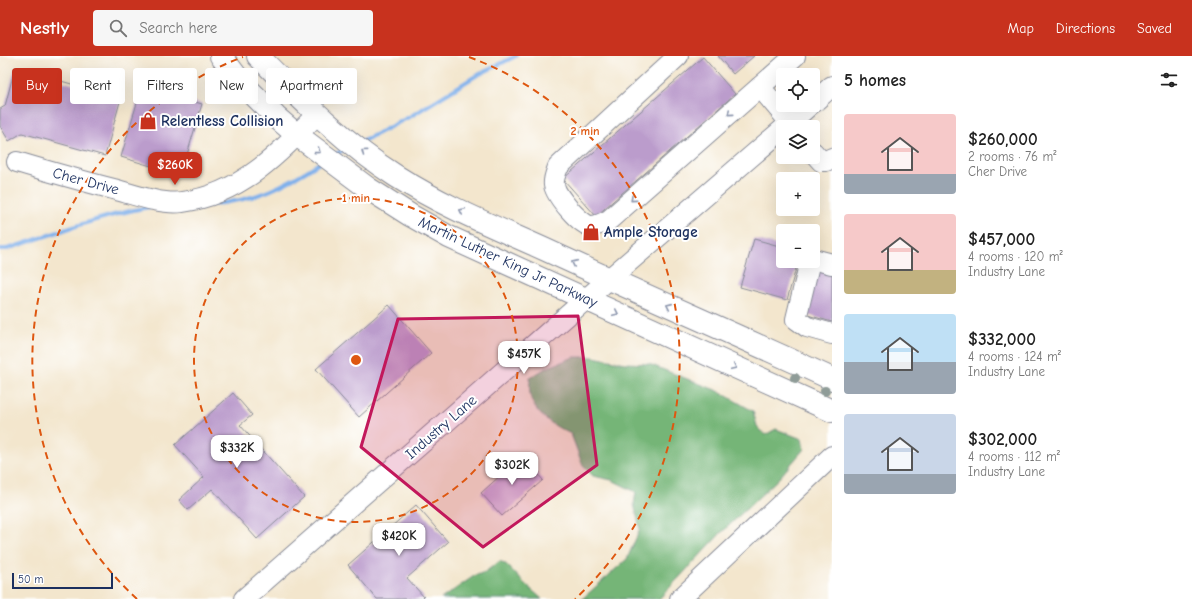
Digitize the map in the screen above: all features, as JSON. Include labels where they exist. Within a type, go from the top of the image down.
[{"type":"main road","name":"Martin Luther King Jr Parkway","points":[[221,56],[240,81],[276,117],[297,135],[369,189],[416,219],[449,237],[832,411]]},
{"type":"main road","name":"Martin Luther King Jr Parkway","points":[[258,56],[317,114],[395,175],[424,193],[609,279],[832,379]]},
{"type":"street","points":[[678,56],[558,167],[554,184],[557,194],[580,221],[590,226],[601,224],[608,220],[795,56]]},
{"type":"street","points":[[820,97],[832,86]]},
{"type":"street","points":[[760,87],[784,120]]},
{"type":"street","name":"Industry Lane","points":[[794,120],[803,112]]},
{"type":"street","name":"Cher Drive","points":[[17,162],[162,201],[181,203],[216,195],[230,188],[268,163],[317,114]]},
{"type":"street","name":"Industry Lane","points":[[244,599],[587,300],[609,279],[776,136]]},
{"type":"street","points":[[820,160],[826,161],[832,158]]},
{"type":"street","points":[[820,261],[832,264]]},
{"type":"street","points":[[808,268],[796,319],[807,327],[832,334]]},
{"type":"street","points":[[680,599],[832,456]]},
{"type":"highlighted area","points":[[578,316],[597,465],[483,547],[361,447],[398,319]]},
{"type":"green space","points":[[574,357],[593,357],[625,363],[649,364],[718,391],[753,411],[757,426],[765,435],[776,429],[802,439],[804,449],[779,478],[720,534],[659,599],[582,599],[627,559],[640,529],[634,504],[636,492],[612,480],[593,476],[583,466],[571,434],[545,418],[535,408],[532,401],[530,392],[530,378],[546,368]]},
{"type":"green space","points":[[500,561],[507,565],[542,599],[441,599],[474,576],[485,572]]},
{"type":"building","points":[[718,56],[754,56],[733,74]]},
{"type":"building","points":[[703,57],[735,94],[596,216],[563,179]]},
{"type":"building","points":[[12,79],[12,104],[62,104],[62,81],[70,84],[70,104],[119,104],[105,156],[22,133],[9,141],[0,126],[0,109],[5,106]]},
{"type":"building","points":[[197,102],[202,104],[181,175],[121,157],[137,104],[197,104]]},
{"type":"building","points":[[754,239],[776,245],[776,268],[796,268],[787,300],[740,287]]},
{"type":"building","points":[[820,265],[832,268],[832,322],[804,314],[816,268],[820,268]]},
{"type":"building","points":[[389,305],[431,353],[359,417],[316,369]]},
{"type":"building","points":[[233,393],[252,415],[240,425],[304,497],[257,539],[212,489],[188,510],[179,500],[204,477],[175,445]]},
{"type":"building","points":[[522,456],[543,480],[502,516],[481,493]]},
{"type":"building","points":[[416,505],[448,542],[407,578],[424,597],[422,599],[377,599],[348,565]]},
{"type":"waterway","points":[[361,142],[411,116],[474,77],[516,56]]},
{"type":"waterway","points":[[334,155],[347,148]]},
{"type":"waterway","points":[[211,204],[241,200],[269,191],[295,178],[321,162]]},
{"type":"waterway","points":[[0,249],[7,249],[95,220],[149,207]]},
{"type":"place","name":"Relentless Collision","points":[[148,121]]},
{"type":"place","name":"Ample Storage","points":[[591,232]]}]
